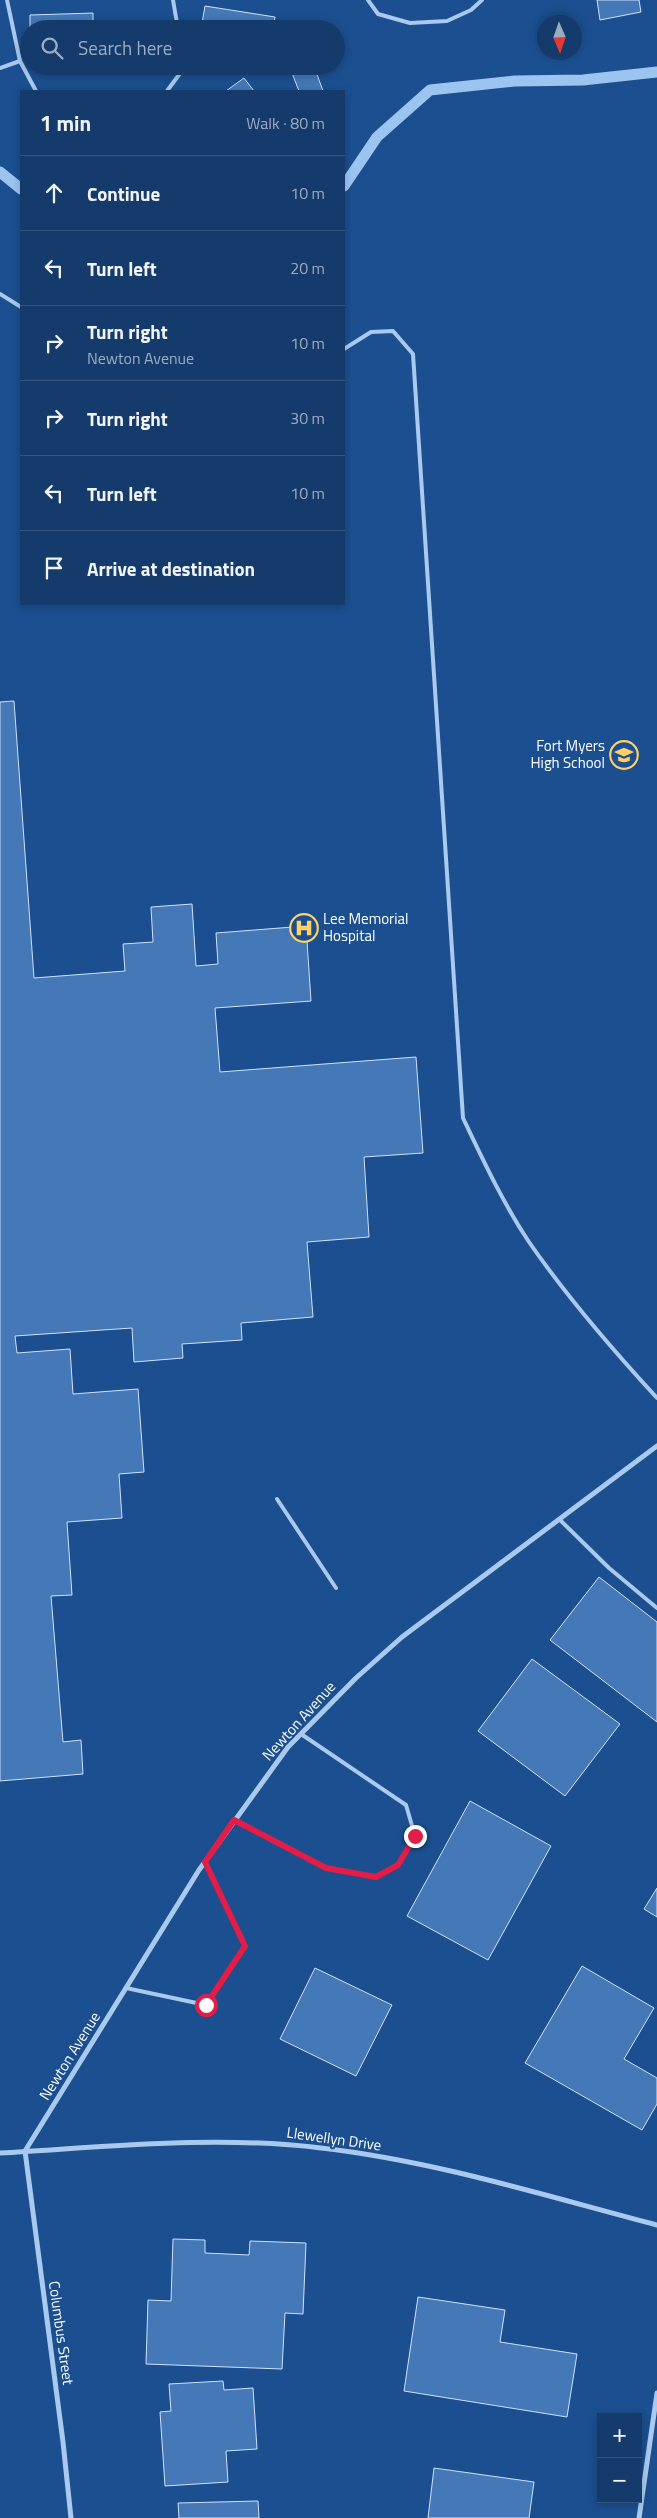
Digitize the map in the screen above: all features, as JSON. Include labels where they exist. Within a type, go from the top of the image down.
[{"type":"street","name":"Newton Avenue","points":[[25,2152],[205,1862],[288,1747],[356,1678],[402,1637],[657,1446]]},
{"type":"street","name":"Llewellyn Drive","points":[[0,2153],[217,2142],[322,2148],[430,2166],[657,2224]]},
{"type":"street","name":"Columbus Street","points":[[25,2152],[63,2442],[71,2518]]},
{"type":"street","points":[[639,2518],[657,2394]]},
{"type":"lane","points":[[0,68],[20,62],[7,0]]},
{"type":"lane","points":[[173,0],[176,20]]},
{"type":"lane","points":[[368,0],[378,14],[410,23],[447,21],[471,10],[482,0]]},
{"type":"lane","points":[[27,75],[35,90]]},
{"type":"lane","points":[[168,90],[179,75]]},
{"type":"lane","points":[[0,294],[20,307]]},
{"type":"lane","points":[[345,348],[370,332],[393,331],[413,354],[463,1118],[493,1178],[529,1241],[606,1343],[657,1398]]},
{"type":"lane","points":[[277,1499],[336,1588]]},
{"type":"lane","points":[[559,1519],[609,1568],[657,1608]]},
{"type":"lane","points":[[234,1820],[326,1868],[376,1877],[398,1865],[415,1836],[406,1805],[301,1734]]},
{"type":"lane","points":[[126,1988],[206,2005],[245,1946],[205,1862]]},
{"type":"building","points":[[597,0],[639,0],[641,12],[600,20]]},
{"type":"building","points":[[205,6],[275,17],[274,20],[203,20]]},
{"type":"building","points":[[93,13],[93,20],[30,20],[30,15]]},
{"type":"building","points":[[293,75],[317,75],[323,90],[299,90]]},
{"type":"building","points":[[244,78],[253,90],[227,90]]},
{"type":"building","points":[[14,701],[34,978],[125,971],[123,944],[153,942],[151,907],[192,904],[196,966],[218,964],[216,933],[306,926],[311,1001],[215,1008],[220,1072],[416,1057],[423,1153],[364,1157],[369,1237],[307,1242],[313,1317],[241,1323],[242,1340],[182,1344],[183,1358],[134,1362],[132,1328],[15,1336],[17,1353],[70,1349],[73,1394],[138,1389],[144,1472],[119,1474],[122,1518],[67,1522],[72,1595],[51,1596],[63,1742],[81,1740],[83,1774],[0,1781],[0,702]]},
{"type":"building","points":[[599,1577],[657,1622],[657,1722],[550,1640]]},
{"type":"building","points":[[532,1659],[620,1724],[565,1796],[478,1731]]},
{"type":"building","points":[[470,1801],[551,1846],[488,1960],[407,1916]]},
{"type":"building","points":[[657,1888],[657,1917],[644,1909]]},
{"type":"building","points":[[582,1966],[654,2008],[624,2059],[657,2078],[657,2104],[642,2130],[525,2063]]},
{"type":"building","points":[[315,1968],[392,2005],[356,2076],[280,2039]]},
{"type":"building","points":[[173,2239],[205,2240],[205,2253],[249,2255],[250,2241],[306,2243],[303,2314],[285,2313],[282,2369],[146,2364],[148,2300],[171,2301]]},
{"type":"building","points":[[418,2297],[505,2310],[500,2342],[577,2354],[567,2417],[404,2391]]},
{"type":"building","points":[[223,2381],[224,2390],[253,2388],[257,2449],[226,2451],[228,2482],[165,2486],[160,2412],[171,2411],[169,2384]]},
{"type":"building","points":[[434,2468],[534,2482],[529,2518],[428,2518]]},
{"type":"building","points":[[258,2501],[259,2518],[179,2518],[178,2503]]},
{"type":"waterway","points":[[345,185],[377,137],[430,90],[515,81],[583,80],[657,72]]},
{"type":"waterway","points":[[0,172],[20,188]]},
{"type":"place","name":"Fort Myers High School","points":[[624,755]]},
{"type":"place","name":"Lee Memorial Hospital","points":[[304,928]]},
{"type":"route","points":[[206,2005],[245,1946],[205,1862],[234,1820],[326,1868],[376,1877],[398,1865],[415,1836]]}]
